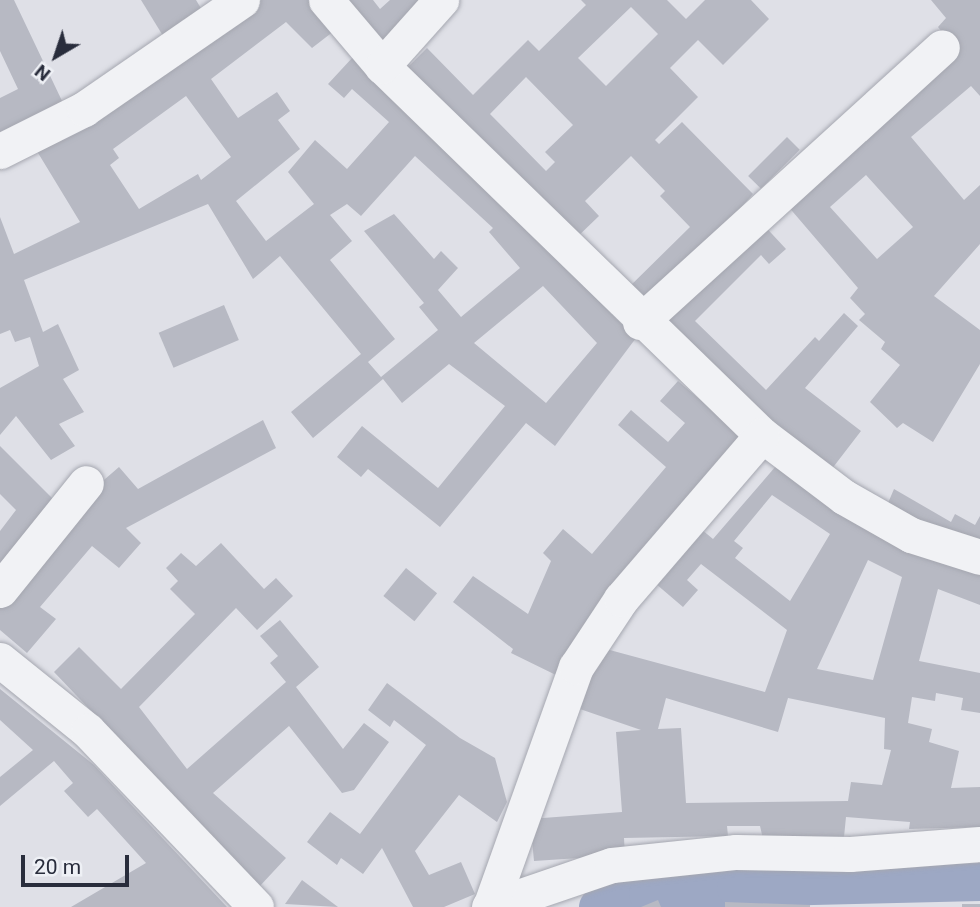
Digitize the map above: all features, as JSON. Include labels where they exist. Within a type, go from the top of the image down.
[{"type":"street","points":[[0,151],[84,109],[242,0]]},
{"type":"street","points":[[326,0],[382,66],[640,322],[761,435],[844,497],[911,535],[980,557]]},
{"type":"street","points":[[382,66],[441,0]]},
{"type":"street","points":[[640,322],[942,47]]},
{"type":"street","points":[[489,907],[576,667],[621,599],[761,435]]},
{"type":"street","points":[[0,590],[86,483]]},
{"type":"street","points":[[0,660],[89,731],[256,907]]},
{"type":"street","points":[[489,907],[612,865],[736,852],[850,854],[980,844]]},
{"type":"building","points":[[0,0],[14,0],[63,103],[0,132],[0,98],[18,89],[0,51]]},
{"type":"building","points":[[141,0],[196,0],[208,20],[168,44]]},
{"type":"building","points":[[260,0],[311,0],[334,31],[312,48],[286,22],[211,79],[238,118],[277,92],[290,111],[278,120],[300,149],[236,201],[266,241],[314,204],[288,172],[315,140],[347,169],[389,122],[352,89],[344,98],[328,84],[353,57],[636,338],[555,446],[526,423],[440,527],[368,469],[361,477],[337,457],[362,426],[438,488],[505,406],[449,364],[402,403],[383,379],[313,438],[291,412],[361,354],[280,256],[253,279],[208,204],[24,280],[43,332],[58,324],[79,370],[63,379],[84,412],[59,424],[75,446],[51,460],[16,416],[0,435],[0,388],[39,366],[30,337],[15,342],[10,330],[0,334],[0,217],[14,254],[80,222],[32,143],[165,69]],"holes":[[[186,96],[231,157],[201,180],[198,174],[139,209],[110,165],[119,158],[113,149]],[[415,156],[493,228],[489,232],[520,268],[461,317],[438,290],[458,268],[441,251],[434,259],[394,214],[364,231],[424,303],[419,307],[438,330],[381,377],[368,362],[395,339],[330,260],[352,241],[330,215],[347,204],[361,216]],[[543,286],[597,343],[546,403],[474,343]]]},
{"type":"building","points":[[339,0],[373,0],[380,9],[390,0],[424,0],[378,46]]},
{"type":"building","points":[[581,0],[667,0],[686,19],[705,0],[751,0],[769,19],[723,65],[698,40],[670,68],[698,97],[655,140],[659,144],[682,122],[753,194],[645,315],[623,293],[690,227],[660,196],[665,191],[631,156],[585,201],[599,216],[573,241],[401,74],[427,48],[473,95],[528,40],[539,51],[586,5]],"holes":[[[631,7],[658,34],[606,86],[578,58]],[[526,77],[573,125],[545,152],[555,162],[546,171],[490,114]]]},
{"type":"building","points":[[931,0],[980,0],[980,96],[971,86],[911,137],[964,200],[980,185],[980,244],[934,296],[980,330],[980,364],[933,442],[903,423],[897,428],[870,402],[900,365],[881,349],[885,342],[859,320],[865,314],[850,298],[858,288],[781,198],[956,49],[938,27],[946,18]],"holes":[[[866,175],[913,227],[877,259],[830,207]]]},
{"type":"building","points":[[787,137],[800,150],[761,189],[748,176]]},
{"type":"building","points":[[758,219],[786,249],[769,264],[761,255],[695,321],[766,390],[815,337],[819,341],[844,313],[858,326],[805,388],[861,431],[831,470],[651,318]]},
{"type":"building","points":[[224,305],[239,340],[173,368],[159,333]]},
{"type":"building","points":[[678,381],[743,436],[562,678],[511,653],[513,649],[453,602],[473,576],[528,614],[551,561],[543,553],[563,529],[592,554],[666,467],[618,425],[631,410],[668,442],[685,423],[660,401]]},
{"type":"building","points":[[263,420],[276,448],[126,528],[141,543],[119,568],[92,546],[40,607],[56,619],[27,653],[0,630],[0,597],[90,492],[119,467],[138,489]]},
{"type":"building","points":[[0,446],[60,506],[0,583],[0,531],[16,510],[0,494]]},
{"type":"building","points":[[776,466],[980,571],[980,605],[938,589],[919,661],[980,673],[980,713],[961,710],[963,698],[936,693],[935,701],[912,697],[908,723],[932,729],[929,742],[959,751],[951,788],[980,787],[980,827],[909,829],[910,822],[846,817],[844,837],[763,839],[760,826],[727,826],[728,836],[624,838],[625,855],[534,861],[530,819],[622,812],[616,732],[641,730],[577,708],[587,673],[606,649],[765,692],[787,630],[701,564],[687,580],[698,590],[683,607],[649,578],[695,524],[713,539]],"holes":[[[772,495],[830,534],[790,601],[735,558],[743,548],[734,541]],[[868,560],[902,577],[873,680],[817,669]],[[666,698],[778,732],[788,698],[885,718],[884,749],[891,750],[882,785],[851,782],[848,801],[686,803],[681,728],[658,729]]]},
{"type":"building","points":[[894,489],[951,522],[955,514],[975,525],[980,516],[980,546],[885,510]]},
{"type":"building","points":[[221,543],[264,589],[276,578],[293,596],[257,630],[236,608],[139,707],[187,769],[286,682],[270,663],[278,656],[260,636],[280,620],[319,667],[296,687],[343,749],[364,723],[389,742],[354,790],[342,793],[289,726],[213,793],[286,858],[259,887],[54,672],[79,647],[121,689],[195,614],[170,589],[178,581],[166,568],[181,553],[196,566]]},
{"type":"building","points":[[406,568],[437,593],[414,621],[383,596]]},
{"type":"building","points":[[387,683],[460,738],[495,758],[507,802],[497,822],[459,795],[415,851],[429,875],[461,862],[475,894],[444,907],[413,907],[382,848],[363,874],[341,858],[337,865],[307,842],[330,812],[360,834],[426,745],[394,720],[390,727],[368,710]]},
{"type":"building","points":[[0,689],[94,765],[227,907],[71,907],[146,863],[97,809],[88,817],[64,791],[73,783],[54,761],[0,806],[0,777],[33,750],[0,720]]},
{"type":"building","points":[[302,880],[338,907],[285,904]]},
{"type":"building","points":[[658,900],[661,907],[641,907]]},
{"type":"building","points":[[725,902],[810,905],[810,907],[725,907]]},
{"type":"building","points":[[962,904],[980,904],[980,907],[962,907]]},
{"type":"waterway","points":[[598,907],[648,894],[736,888],[980,882]]}]
